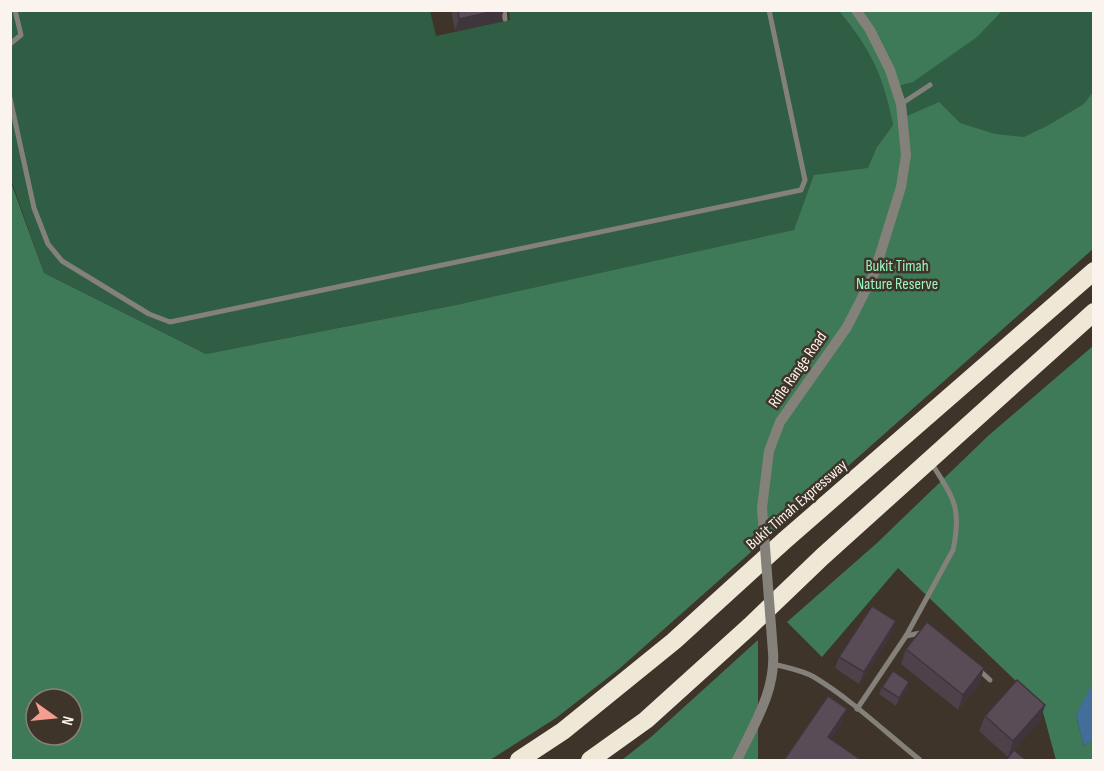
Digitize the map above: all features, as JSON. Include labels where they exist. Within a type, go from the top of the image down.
[{"type":"highway","name":"Bukit Timah Expressway","points":[[519,760],[563,732],[674,641],[785,540],[1094,270]]},
{"type":"highway","points":[[590,760],[646,720],[1094,312]]},
{"type":"street","name":"Rifle Range Road","points":[[737,760],[773,679],[774,664],[762,508],[769,451],[780,422],[847,327],[874,274],[891,224],[906,154],[901,104],[890,70],[870,30],[856,10]]},
{"type":"lane","points":[[10,44],[21,35],[15,10]]},
{"type":"lane","points":[[504,10],[505,18]]},
{"type":"lane","points":[[10,98],[34,208],[48,244],[62,261],[149,314],[170,322],[801,190],[805,180],[769,10]]},
{"type":"lane","points":[[901,104],[930,85]]},
{"type":"lane","points":[[857,709],[906,636],[953,550],[957,511],[948,490],[929,460]]},
{"type":"lane","points":[[906,636],[922,632],[931,633]]},
{"type":"lane","points":[[774,664],[798,670],[813,677],[920,760]]},
{"type":"lane","points":[[973,665],[990,680]]},
{"type":"green space","points":[[11,11],[430,11],[436,36],[510,20],[509,11],[839,11],[868,51],[885,92],[893,125],[877,147],[907,116],[868,11],[1093,11],[1093,249],[461,304],[206,354],[44,273],[11,180]]},
{"type":"green space","name":"Bukit Timah Nature Reserve","points":[[839,11],[1002,11],[977,37],[913,82],[893,87],[907,116],[939,102],[960,123],[995,134],[1024,137],[1084,104],[1093,92],[1093,249],[619,669],[556,718],[490,760],[11,760],[10,180],[44,273],[206,354],[461,304],[794,230],[814,175],[868,168],[877,147],[893,125],[880,77],[860,38]]},
{"type":"green space","points":[[1093,346],[1094,682],[1076,715],[1084,746],[1093,740],[1093,760],[1056,760],[1041,705],[898,568],[822,657],[787,622],[877,543],[989,435]]},
{"type":"green space","points":[[758,640],[758,760],[622,760],[651,737]]},
{"type":"water","points":[[1093,682],[1093,740],[1084,746],[1076,715]]},
{"type":"building","points":[[458,10],[499,10],[459,19]]},
{"type":"building","points":[[872,606],[896,621],[864,672],[839,657]]},
{"type":"building","points":[[927,622],[984,668],[963,695],[906,649]]},
{"type":"building","points":[[893,671],[909,682],[899,698],[882,687]]},
{"type":"building","points":[[1017,680],[1045,705],[1013,741],[985,716]]},
{"type":"building","points":[[828,696],[847,709],[828,737],[861,760],[784,760]]},
{"type":"building","points":[[1014,750],[1026,760],[1006,760]]}]
